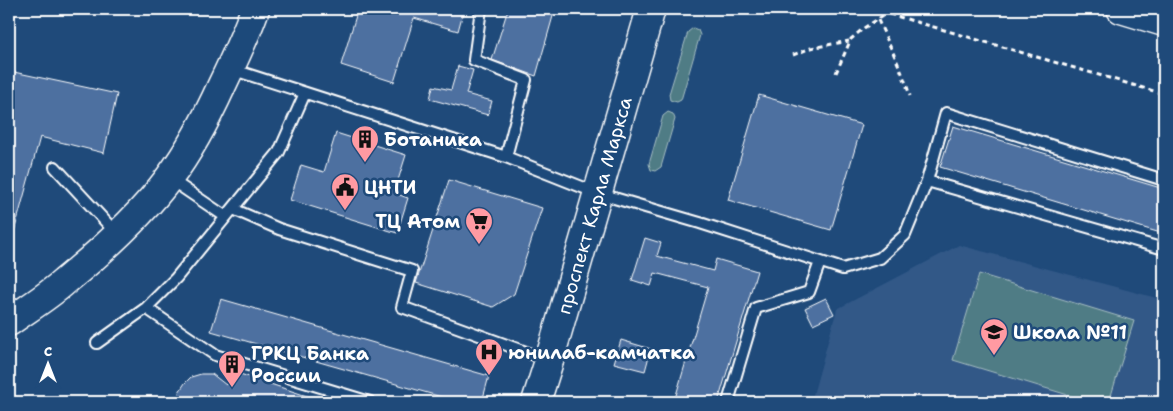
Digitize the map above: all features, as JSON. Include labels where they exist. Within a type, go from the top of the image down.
[{"type":"main road","points":[[9,322],[64,283],[118,235],[169,178],[197,136],[230,69],[255,9]]},
{"type":"main road","name":"проспект Карла Маркса","points":[[536,402],[651,9]]},
{"type":"main road","points":[[1121,9],[1164,22]]},
{"type":"lane","points":[[480,9],[474,60],[526,80],[506,157]]},
{"type":"lane","points":[[230,69],[506,157],[597,193],[700,223],[843,269],[880,258],[905,235],[927,181],[946,113],[1164,180]]},
{"type":"lane","points":[[97,343],[146,308],[176,278],[279,152],[305,93]]},
{"type":"lane","points":[[55,167],[118,235]]},
{"type":"lane","points":[[169,178],[226,217]]},
{"type":"lane","points":[[927,181],[1164,249]]},
{"type":"lane","points":[[233,208],[279,229],[412,271],[402,307],[549,361]]},
{"type":"lane","points":[[728,402],[756,308],[809,292],[820,262]]},
{"type":"lane","points":[[146,308],[215,355],[370,402]]},
{"type":"path","points":[[872,9],[1164,94]]},
{"type":"path","points":[[836,73],[849,41],[864,28],[888,13]]},
{"type":"path","points":[[878,20],[901,70],[910,96]]},
{"type":"path","points":[[794,55],[811,48],[849,41]]},
{"type":"shaded area","name":"Школа №11","points":[[959,245],[1164,300],[1164,402],[811,402],[837,309]]},
{"type":"green space","points":[[693,28],[698,30],[700,35],[681,100],[677,102],[670,100],[669,94],[688,32]]},
{"type":"green space","points":[[668,112],[673,114],[675,119],[661,167],[655,171],[651,170],[649,164],[663,116]]},
{"type":"green space","points":[[979,274],[1134,321],[1109,402],[1091,402],[953,360]]},
{"type":"building","points":[[358,9],[389,9],[398,11],[398,9],[464,9],[458,31],[414,18],[394,82],[341,65]]},
{"type":"building","points":[[508,9],[555,9],[536,76],[492,60]]},
{"type":"building","points":[[458,66],[473,70],[466,94],[492,101],[488,115],[430,99],[433,86],[451,90]]},
{"type":"building","points":[[9,71],[117,94],[104,153],[40,137],[14,232],[9,232]]},
{"type":"building","points":[[759,95],[862,125],[831,230],[728,200]]},
{"type":"building","points":[[953,126],[1164,189],[1164,234],[940,167]]},
{"type":"building","points":[[336,133],[406,155],[394,193],[408,198],[397,233],[290,200],[301,165],[324,172]]},
{"type":"building","name":"ТЦ Атом","points":[[449,180],[542,208],[514,294],[493,307],[416,283]]},
{"type":"building","points":[[645,238],[661,243],[657,256],[713,271],[716,259],[757,271],[718,402],[674,402],[708,287],[655,273],[651,286],[632,280]]},
{"type":"building","points":[[826,298],[834,314],[813,324],[805,308]]},
{"type":"building","points":[[221,299],[489,376],[482,402],[459,402],[211,331]]},
{"type":"building","points":[[621,340],[651,349],[645,371],[614,363]]},
{"type":"building","name":"ГРКЦ Банка России","points":[[201,374],[212,374],[226,385],[240,374],[316,399],[315,402],[180,402],[179,392],[185,383],[191,377]]},
{"type":"place","name":"Ботаника","points":[[365,163]]},
{"type":"place","name":"ЦНТИ","points":[[345,211]]},
{"type":"place","name":"ТЦ Атом","points":[[479,245]]},
{"type":"place","name":"Школа №11","points":[[994,356]]},
{"type":"place","name":"юнилаб-камчатка","points":[[489,376]]},
{"type":"place","name":"ГРКЦ Банка России","points":[[232,388]]}]
